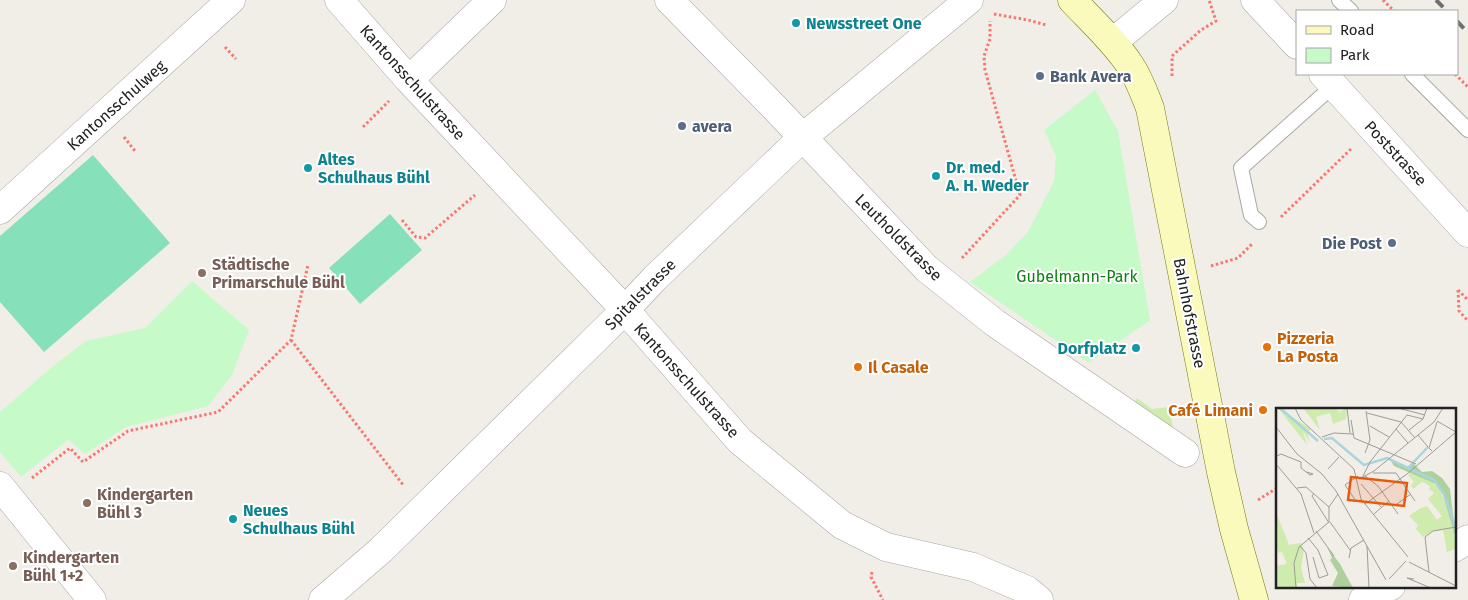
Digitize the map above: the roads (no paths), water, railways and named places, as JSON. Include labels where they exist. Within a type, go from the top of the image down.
[{"type":"main road","name":"Bahnhofstrasse","points":[[1072,0],[1113,42],[1131,65],[1142,86],[1150,108],[1248,597]]},
{"type":"street","name":"Kantonsschulweg","points":[[0,210],[231,0]]},
{"type":"street","name":"Kantonsschulstrasse","points":[[339,0],[409,80],[625,310],[740,441],[842,525],[886,547],[973,567],[1027,590],[1039,600]]},
{"type":"street","points":[[409,80],[492,0]]},
{"type":"street","name":"Leutholdstrasse","points":[[669,0],[927,269],[995,323],[1185,453]]},
{"type":"street","name":"Spitalstrasse","points":[[323,600],[381,550],[423,510],[655,278],[802,138],[969,0]]},
{"type":"street","points":[[1113,42],[1164,0]]},
{"type":"street","points":[[1255,0],[1296,44]]},
{"type":"street","name":"Poststrasse","points":[[1328,79],[1468,233]]},
{"type":"street","points":[[0,486],[92,600]]},
{"type":"street","points":[[1456,547],[1468,540]]},
{"type":"street","points":[[1363,600],[1387,588]]},
{"type":"lane","points":[[1339,0],[1349,10]]},
{"type":"lane","points":[[1413,75],[1468,130]]},
{"type":"lane","points":[[1259,222],[1251,215],[1241,168],[1328,79]]},
{"type":"railway","points":[[1436,0],[1446,10]]},
{"type":"railway","points":[[1458,22],[1468,33]]},
{"type":"place","name":"Newsstreet One","points":[[796,23]]},
{"type":"place","name":"Bank Avera","points":[[1040,76]]},
{"type":"place","name":"avera","points":[[682,126]]},
{"type":"place","name":"Altes Schulhaus Bühl","points":[[308,168]]},
{"type":"place","name":"Dr. med. A. H. Weder","points":[[936,176]]},
{"type":"place","name":"Die Post","points":[[1392,243]]},
{"type":"place","name":"Städtische Primarschule Bühl","points":[[202,273]]},
{"type":"place","name":"Pizzeria La Posta","points":[[1267,347]]},
{"type":"place","name":"Dorfplatz","points":[[1136,348]]},
{"type":"place","name":"Il Casale","points":[[858,367]]},
{"type":"place","name":"Café Limani","points":[[1263,410]]},
{"type":"place","name":"Kindergarten Bühl 3","points":[[87,503]]},
{"type":"place","name":"Neues Schulhaus Bühl","points":[[233,519]]},
{"type":"place","name":"Kindergarten Bühl 1+2","points":[[13,566]]},
{"type":"park label","name":"Gubelmann-Park","points":[[1077,276]]}]
